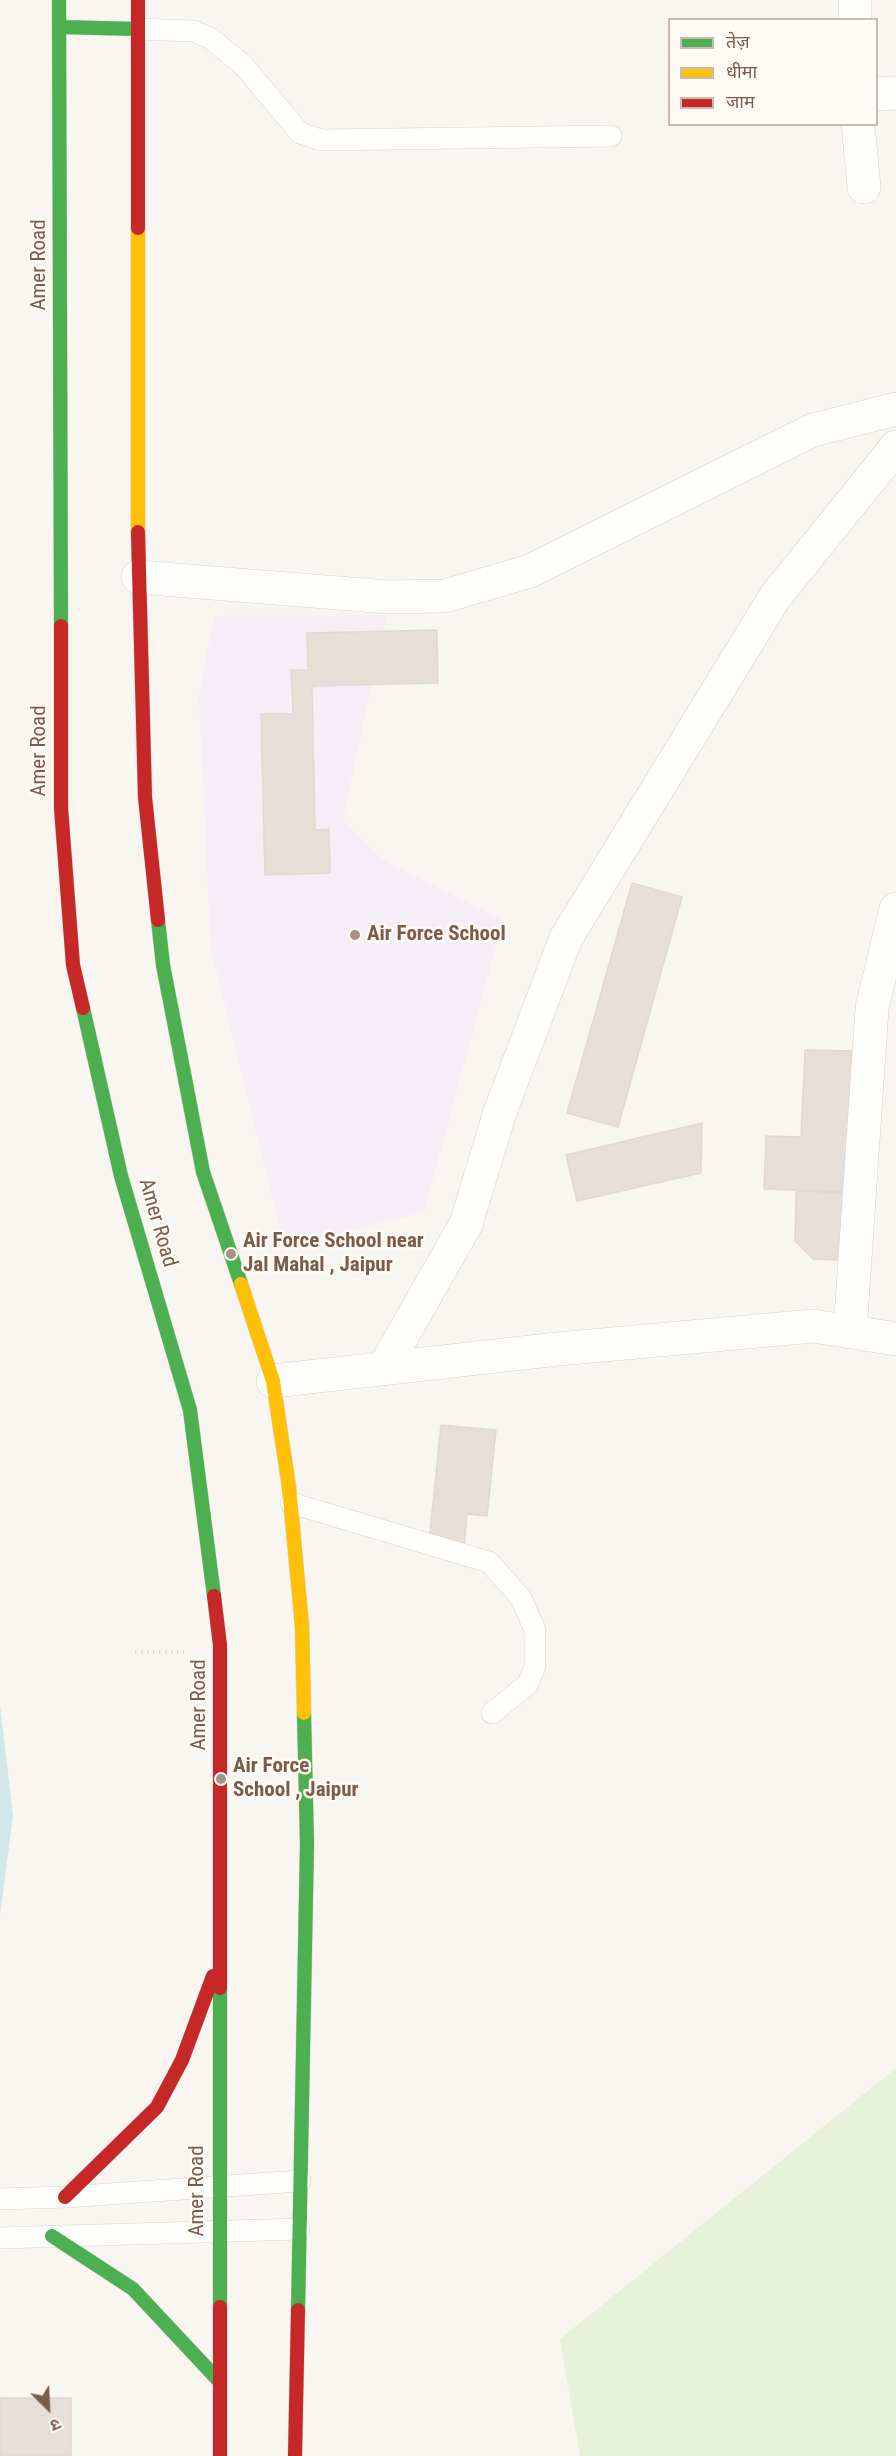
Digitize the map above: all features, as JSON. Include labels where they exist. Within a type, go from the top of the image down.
[{"type":"main road","name":"Amer Road","points":[[59,0],[61,808],[73,965],[122,1176],[190,1410],[220,1645],[220,2456]]},
{"type":"main road","points":[[138,0],[138,576],[145,797],[163,965],[202,1172],[273,1382],[291,1503],[302,1626],[307,1844],[295,2456]]},
{"type":"main road","points":[[59,27],[137,28]]},
{"type":"main road","points":[[65,2197],[157,2107],[182,2060],[221,1955]]},
{"type":"main road","points":[[52,2236],[133,2289],[219,2381]]},
{"type":"street","points":[[855,0],[855,18]]},
{"type":"street","points":[[878,94],[896,93]]},
{"type":"street","points":[[858,126],[864,187]]},
{"type":"street","points":[[138,576],[388,597],[445,596],[530,571],[813,430],[896,409]]},
{"type":"street","points":[[384,1368],[466,1224],[500,1112],[566,938],[775,597],[896,447]]},
{"type":"street","points":[[850,1332],[872,1008],[896,909]]},
{"type":"street","points":[[273,1382],[558,1349],[813,1326],[896,1339]]},
{"type":"lane","points":[[137,28],[193,31],[210,38],[243,65],[300,133],[321,140],[611,135]]},
{"type":"lane","points":[[291,1503],[489,1562],[521,1598],[536,1630],[535,1666],[528,1684],[492,1713]]},
{"type":"lane","points":[[0,2199],[65,2197],[300,2181]]},
{"type":"lane","points":[[0,2238],[299,2229]]},
{"type":"shaded area","name":"Air Force School","points":[[386,615],[343,820],[383,860],[503,920],[424,1212],[285,1247],[211,949],[199,696],[214,616]]},
{"type":"green space","points":[[896,2068],[896,2456],[580,2456],[560,2339]]},
{"type":"water","points":[[0,1705],[13,1815],[0,1916]]},
{"type":"building","points":[[437,630],[438,683],[312,686],[315,830],[329,829],[330,873],[265,875],[261,714],[293,714],[291,670],[308,670],[307,633]]},
{"type":"building","points":[[632,883],[682,897],[618,1127],[567,1113]]},
{"type":"building","points":[[805,1050],[858,1051],[854,1192],[764,1189],[766,1136],[801,1137]]},
{"type":"building","points":[[702,1123],[701,1173],[577,1201],[566,1155]]},
{"type":"building","points":[[796,1191],[846,1193],[845,1260],[813,1259],[795,1241]]},
{"type":"building","points":[[441,1425],[496,1430],[487,1516],[467,1514],[464,1546],[429,1542]]},
{"type":"building","points":[[0,2398],[71,2398],[71,2456],[0,2456]]},
{"type":"traffic: fast","points":[[59,0],[61,626]]},
{"type":"traffic: fast","points":[[59,27],[137,29]]},
{"type":"traffic: fast","points":[[158,920],[163,965],[203,1172],[241,1284]]},
{"type":"traffic: fast","points":[[83,1008],[121,1176],[190,1410],[214,1596]]},
{"type":"traffic: fast","points":[[298,2310],[307,1844],[304,1713]]},
{"type":"traffic: fast","points":[[220,1988],[220,2307]]},
{"type":"traffic: fast","points":[[52,2236],[133,2289],[219,2381]]},
{"type":"traffic: slow","points":[[138,228],[138,532]]},
{"type":"traffic: slow","points":[[241,1284],[273,1381],[289,1487],[302,1626],[304,1713]]},
{"type":"traffic: jam","points":[[138,0],[138,228]]},
{"type":"traffic: jam","points":[[138,532],[145,797],[158,920]]},
{"type":"traffic: jam","points":[[61,626],[61,808],[73,965],[83,1008]]},
{"type":"traffic: jam","points":[[214,1596],[220,1645],[220,1988]]},
{"type":"traffic: jam","points":[[65,2197],[157,2107],[182,2060],[213,1976]]},
{"type":"traffic: jam","points":[[220,2307],[220,2456]]},
{"type":"traffic: jam","points":[[295,2456],[298,2310]]},
{"type":"place","name":"Air Force School","points":[[355,935]]},
{"type":"place","name":"Air Force School near Jal Mahal , Jaipur","points":[[231,1254]]},
{"type":"place","name":"Air Force School , Jaipur","points":[[221,1779]]}]
